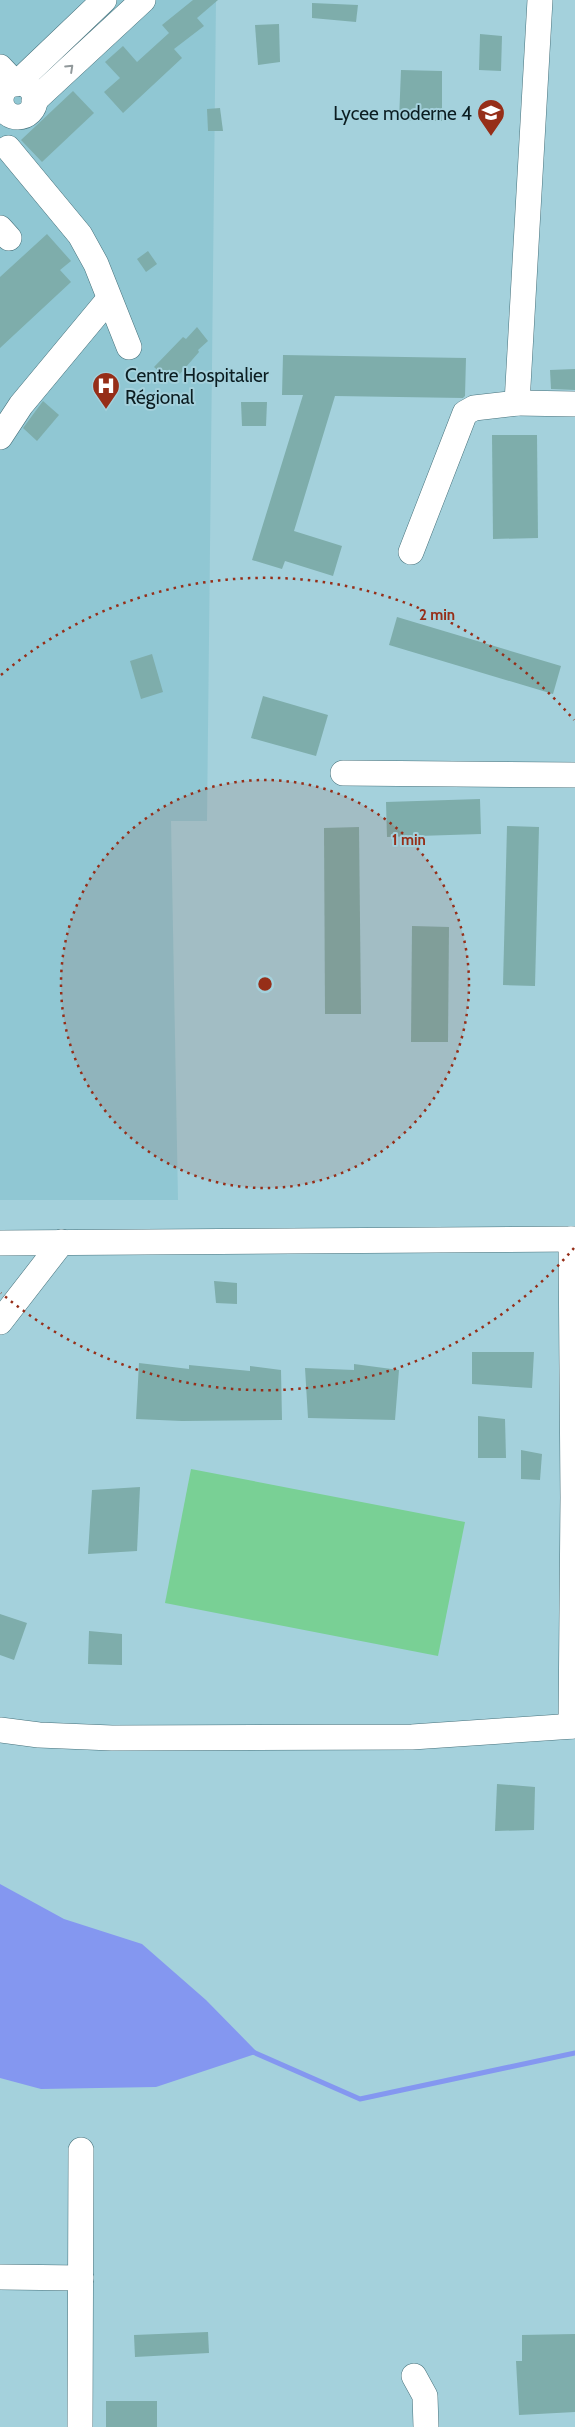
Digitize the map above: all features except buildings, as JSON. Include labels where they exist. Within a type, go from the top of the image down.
[{"type":"street","points":[[9,113],[104,0]]},
{"type":"street","points":[[9,113],[143,0]]},
{"type":"street","points":[[518,403],[540,0]]},
{"type":"street","points":[[9,113],[96,264],[129,347]]},
{"type":"street","points":[[0,437],[22,405],[110,299]]},
{"type":"street","points":[[411,552],[465,413],[474,408],[518,403],[575,404]]},
{"type":"street","points":[[343,773],[575,775]]},
{"type":"street","points":[[0,1243],[573,1239],[574,1497],[573,1726],[402,1737],[112,1738],[39,1735],[0,1730]]},
{"type":"street","points":[[0,1322],[62,1242]]},
{"type":"street","points":[[80,2427],[81,2150]]},
{"type":"street","points":[[0,2277],[81,2278]]},
{"type":"street","points":[[414,2376],[425,2396],[426,2427]]},
{"type":"shaded area","name":"Centre Hospitalier Régional","points":[[0,0],[216,0],[207,821],[171,821],[178,1200],[0,1200]]},
{"type":"green space","points":[[191,1469],[465,1522],[438,1656],[165,1603]]},
{"type":"water","points":[[0,1884],[64,1919],[142,1944],[206,2000],[258,2053],[156,2087],[41,2089],[0,2078]]},
{"type":"waterway","points":[[253,2052],[360,2099],[575,2053]]},
{"type":"place","name":"Lycee moderne 4","points":[[491,137]]},
{"type":"place","name":"Centre Hospitalier Régional","points":[[106,410]]}]
